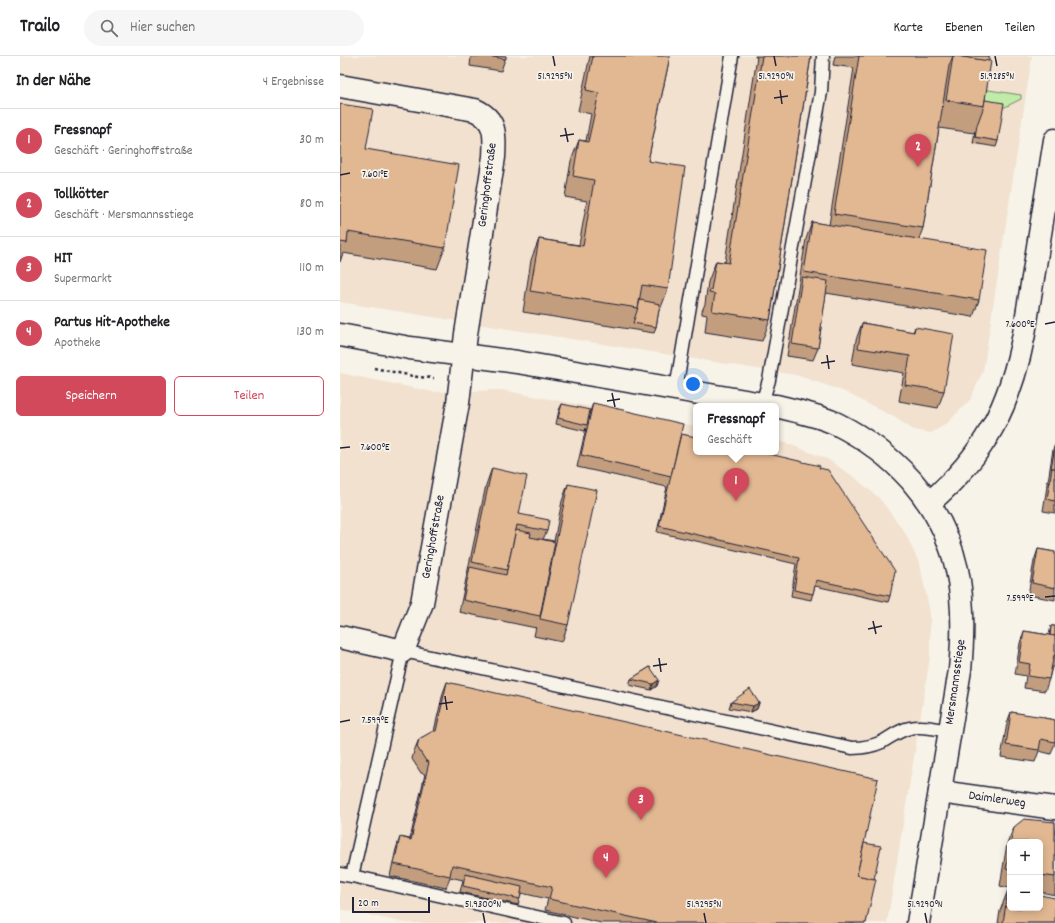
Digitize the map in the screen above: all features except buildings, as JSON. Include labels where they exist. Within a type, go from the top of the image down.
[{"type":"street","name":"Geringhoffstraße","points":[[340,86],[475,110],[483,113],[489,119],[493,127],[495,140],[494,157],[466,334],[458,403],[422,603],[403,651]]},
{"type":"street","points":[[779,407],[797,411],[836,424],[865,439],[894,462],[918,488],[929,503],[959,475],[986,440],[1012,384],[1018,364],[1055,140]]},
{"type":"street","points":[[340,334],[410,348],[517,362],[759,403]]},
{"type":"street","name":"Mersmannsstiege","points":[[918,923],[961,665],[963,636],[959,584],[951,548],[946,533],[929,503]]},
{"type":"street","points":[[340,637],[403,651]]},
{"type":"street","name":"Daimlerweg","points":[[940,792],[1055,808]]},
{"type":"lane","points":[[676,389],[732,56]]},
{"type":"lane","points":[[771,403],[769,380],[821,92],[823,56]]},
{"type":"lane","points":[[352,876],[403,651],[852,748],[863,748],[881,742],[900,731],[920,726],[950,731]]},
{"type":"lane","points":[[340,874],[564,923]]},
{"type":"shaded area","points":[[340,56],[1032,56],[983,371],[970,400],[946,424],[931,433],[914,430],[894,417],[843,391],[796,375],[340,302]]},
{"type":"shaded area","points":[[340,373],[433,392],[500,390],[693,425],[693,455],[779,455],[779,442],[786,443],[827,459],[854,477],[879,498],[904,531],[920,565],[930,613],[930,657],[887,923],[406,923],[340,909]]},
{"type":"green space","points":[[982,89],[1021,95],[1021,99],[1001,109],[979,105]]},
{"type":"place","name":"Tollkötter","points":[[918,167]]},
{"type":"place","name":"Fressnapf","points":[[736,501]]},
{"type":"place","name":"HIT","points":[[641,820]]},
{"type":"place","name":"Partus Hit-Apotheke","points":[[606,878]]}]
